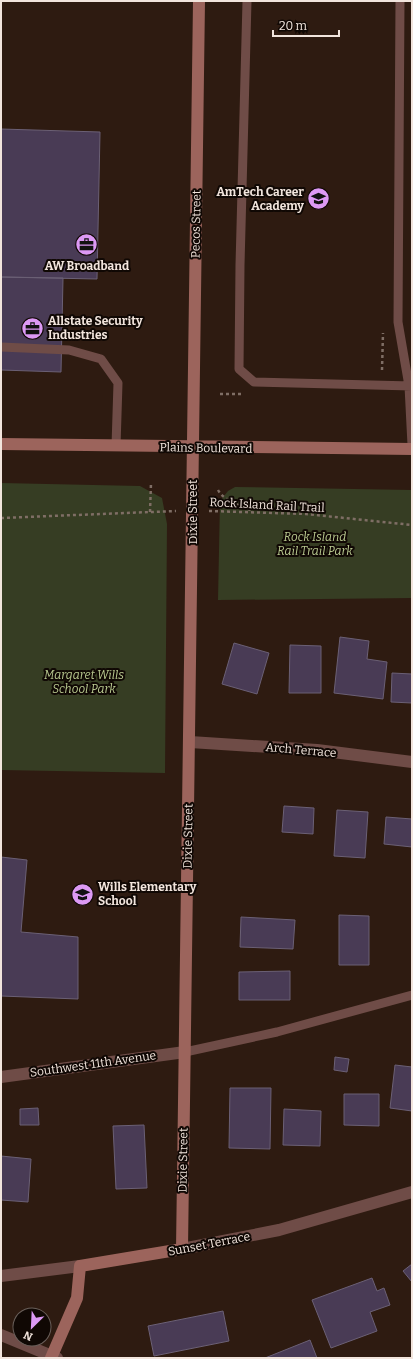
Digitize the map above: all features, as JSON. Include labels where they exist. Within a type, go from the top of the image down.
[{"type":"street","name":"Pecos Street","points":[[193,448],[199,1]]},
{"type":"street","name":"Plains Boulevard","points":[[1,444],[193,448],[412,449]]},
{"type":"street","name":"Dixie Street","points":[[182,1249],[193,448]]},
{"type":"street","name":"Arch Terrace","points":[[190,742],[317,750],[412,762]]},
{"type":"street","name":"Southwest 11th Avenue","points":[[1,1077],[185,1052]]},
{"type":"street","name":"Sunset Terrace","points":[[1,1276],[80,1266],[182,1249],[279,1230],[412,1192]]},
{"type":"street","points":[[1,1335],[54,1357],[77,1298],[80,1266]]},
{"type":"lane","points":[[247,1],[239,369],[254,382],[411,386]]},
{"type":"lane","points":[[400,1],[398,322],[411,386],[412,445]]},
{"type":"lane","points":[[1,347],[69,350],[102,360],[118,383],[116,446]]},
{"type":"lane","points":[[185,1052],[277,1032],[412,995]]},
{"type":"path","points":[[150,512],[151,483]]},
{"type":"path","points":[[218,490],[220,494],[231,501],[255,512]]},
{"type":"path","name":"Rock Island Rail Trail","points":[[1,518],[193,510],[306,514],[412,525]]},
{"type":"green space","name":"Margaret Wills School Park","points":[[1,483],[140,486],[162,498],[167,524],[165,773],[1,770]]},
{"type":"green space","name":"Rock Island Rail Trail Park","points":[[235,487],[412,490],[412,598],[218,600],[220,501],[228,491]]},
{"type":"building","points":[[1,129],[100,132],[97,279],[1,277]]},
{"type":"building","points":[[1,277],[63,278],[61,372],[1,370]]},
{"type":"building","points":[[340,637],[369,641],[367,659],[387,662],[383,699],[334,693]]},
{"type":"building","points":[[234,643],[269,653],[257,694],[222,684]]},
{"type":"building","points":[[290,645],[321,646],[321,693],[289,693]]},
{"type":"building","points":[[392,673],[412,674],[412,703],[391,702]]},
{"type":"building","points":[[284,806],[314,808],[313,834],[282,832]]},
{"type":"building","points":[[337,810],[368,812],[365,858],[334,856]]},
{"type":"building","points":[[386,817],[412,819],[412,847],[384,844]]},
{"type":"building","points":[[1,857],[27,860],[21,932],[78,937],[78,999],[1,996]]},
{"type":"building","points":[[339,915],[369,916],[369,965],[339,965]]},
{"type":"building","points":[[241,917],[295,920],[293,949],[240,947]]},
{"type":"building","points":[[290,971],[290,1000],[239,1000],[239,972]]},
{"type":"building","points":[[335,1057],[349,1059],[347,1072],[334,1070]]},
{"type":"building","points":[[395,1065],[412,1067],[412,1111],[390,1108]]},
{"type":"building","points":[[230,1088],[271,1088],[270,1149],[229,1148]]},
{"type":"building","points":[[344,1094],[379,1094],[379,1126],[344,1125]]},
{"type":"building","points":[[38,1108],[39,1125],[20,1125],[20,1109]]},
{"type":"building","points":[[284,1109],[321,1111],[320,1146],[283,1145]]},
{"type":"building","points":[[144,1125],[147,1188],[116,1189],[113,1126]]},
{"type":"building","points":[[1,1156],[31,1159],[28,1202],[1,1200]]},
{"type":"building","points":[[412,1264],[412,1282],[403,1271]]},
{"type":"building","points":[[372,1278],[377,1291],[384,1288],[390,1305],[370,1312],[377,1331],[331,1348],[312,1300]]},
{"type":"building","points":[[223,1311],[229,1341],[154,1356],[148,1326]]},
{"type":"building","points":[[310,1340],[317,1358],[265,1358]]},
{"type":"place","name":"AmTech Career Academy","points":[[319,199]]},
{"type":"place","name":"AW Broadband","points":[[87,245]]},
{"type":"place","name":"Allstate Security Industries","points":[[33,328]]},
{"type":"place","name":"Wills Elementary School","points":[[82,894]]}]
